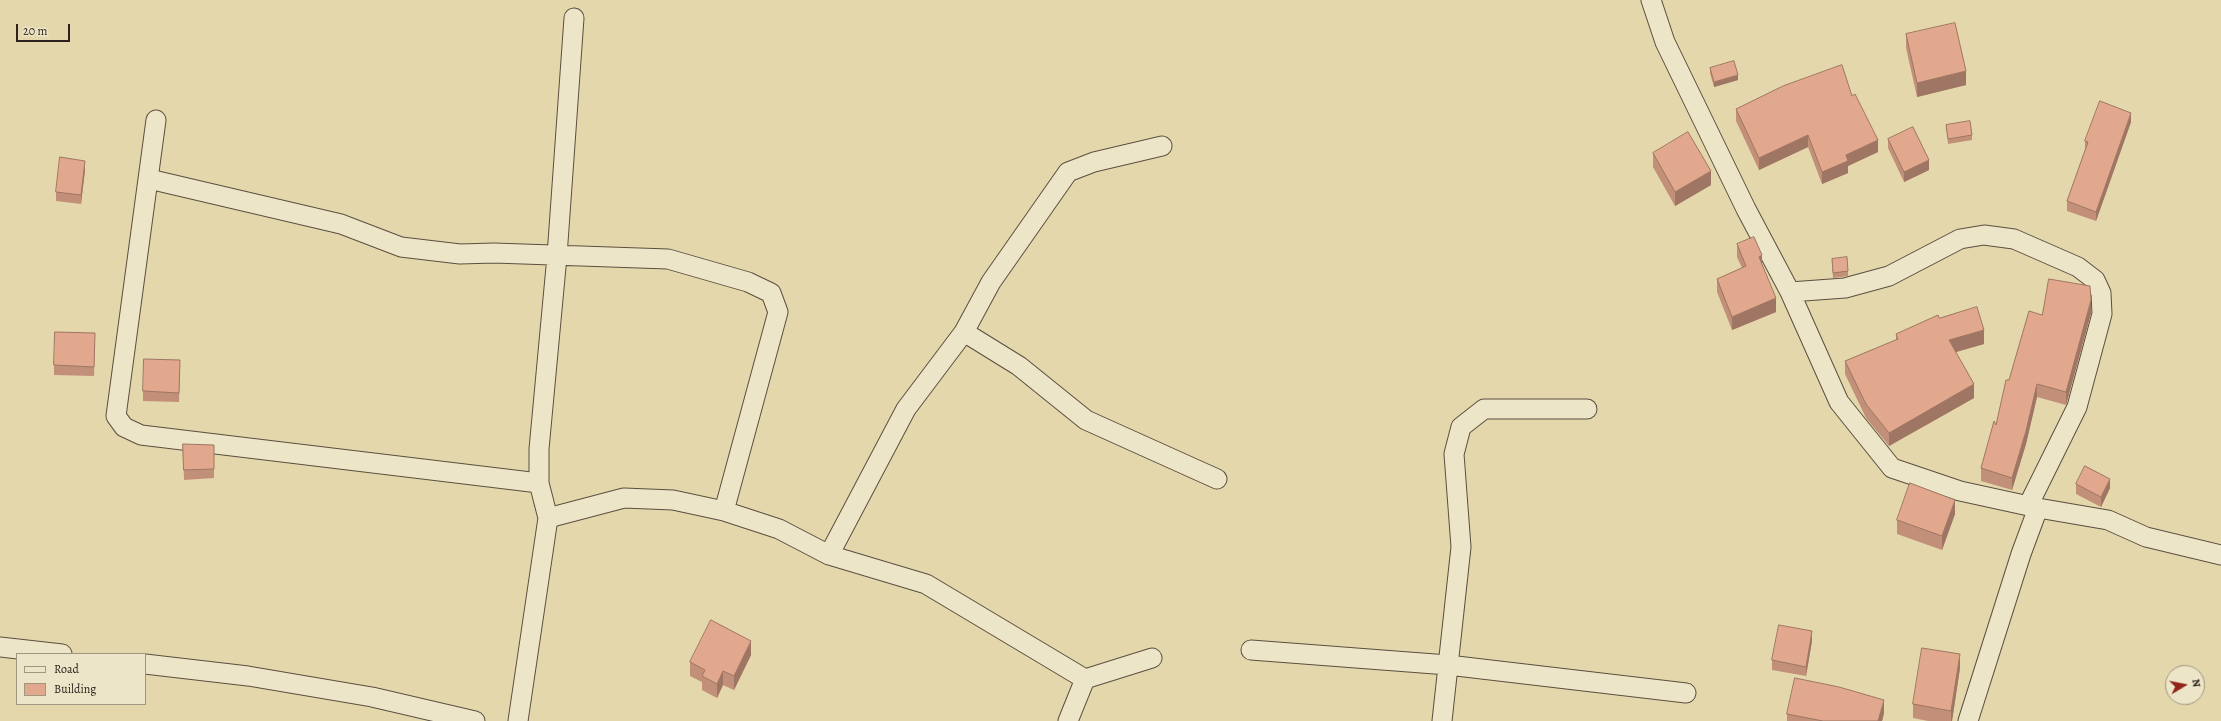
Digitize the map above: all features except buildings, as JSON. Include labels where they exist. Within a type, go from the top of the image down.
[{"type":"street","points":[[1651,0],[1665,42],[1746,209],[1790,292],[1840,402],[1892,468],[1960,491],[2033,507],[2108,520],[2146,537],[2221,556]]},
{"type":"street","points":[[518,721],[548,518],[539,483],[539,449],[557,256],[574,18]]},
{"type":"street","points":[[156,120],[116,416],[124,427],[141,435],[539,483]]},
{"type":"street","points":[[829,555],[906,409],[964,332],[991,282],[1068,172],[1094,162],[1162,146]]},
{"type":"street","points":[[148,180],[341,224],[402,247],[460,254],[494,253],[668,259],[748,282],[770,293],[778,312],[724,511]]},
{"type":"street","points":[[1790,292],[1845,288],[1889,276],[1960,239],[1984,235],[2014,239],[2078,267],[2095,280],[2101,294],[2102,314],[2077,407],[2033,507],[2021,554],[1968,721]]},
{"type":"street","points":[[964,332],[1019,366],[1086,420],[1217,479]]},
{"type":"street","points":[[1442,721],[1461,547],[1454,454],[1461,427],[1484,409],[1587,409]]},
{"type":"street","points":[[548,518],[624,498],[673,500],[724,511],[779,529],[829,555],[926,584],[1085,680],[1152,658]]},
{"type":"street","points":[[0,647],[53,653]]},
{"type":"street","points":[[1251,650],[1448,665],[1686,693]]},
{"type":"street","points":[[146,664],[248,676],[372,697],[475,721]]},
{"type":"street","points":[[1068,721],[1085,680]]}]
